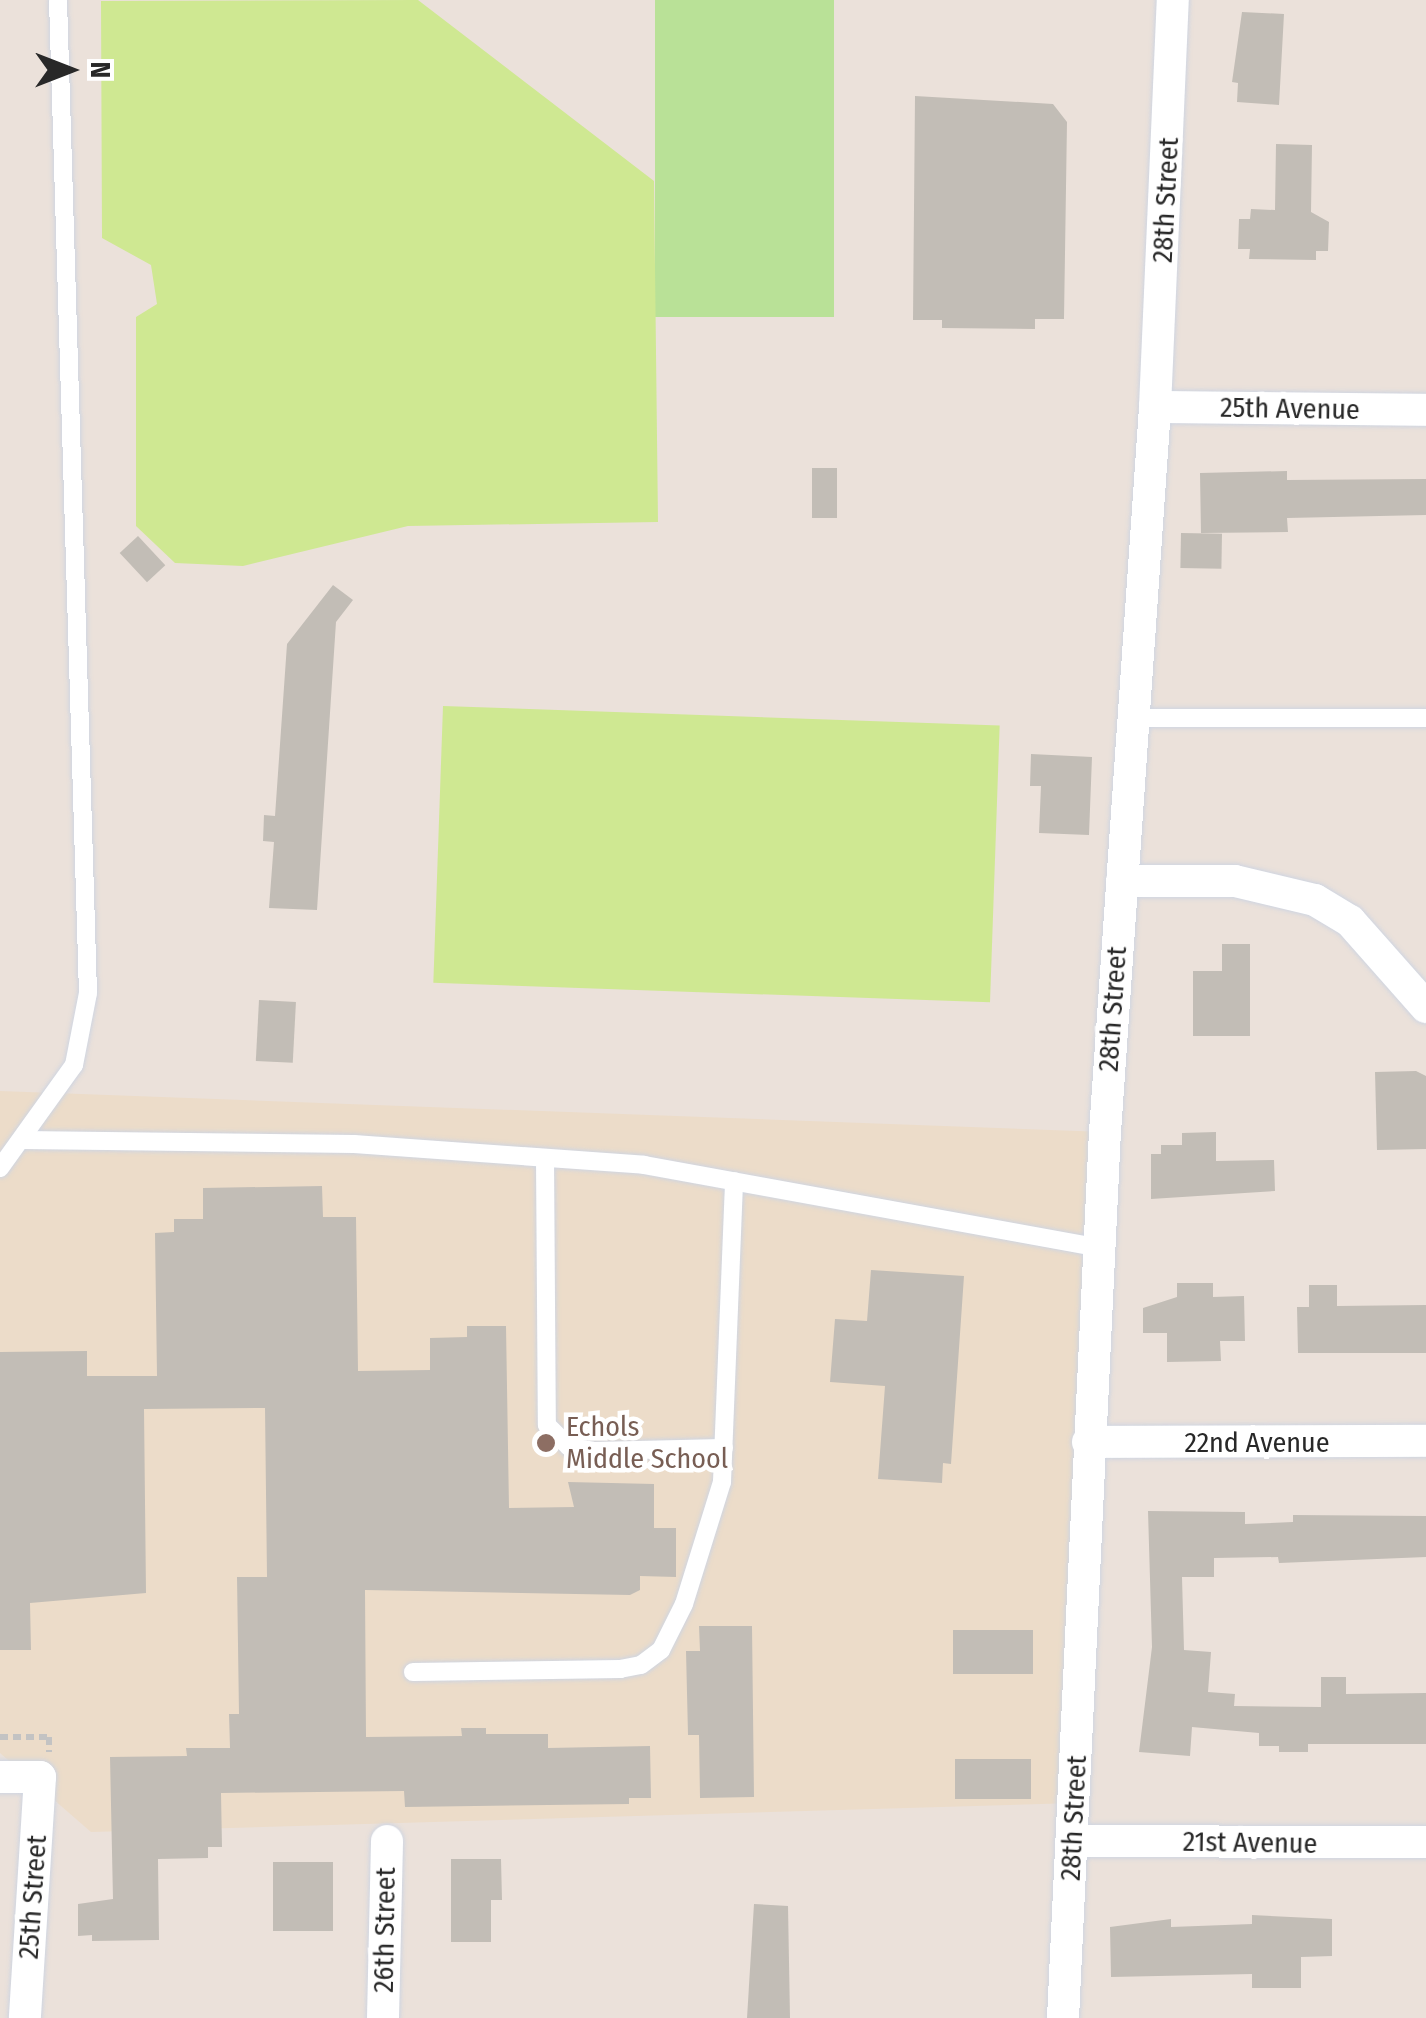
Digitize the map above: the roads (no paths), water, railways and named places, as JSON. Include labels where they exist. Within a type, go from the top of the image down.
[{"type":"street","name":"28th Street","points":[[1063,2018],[1088,1442],[1154,408],[1173,0]]},
{"type":"street","name":"25th Avenue","points":[[1154,408],[1426,410]]},
{"type":"street","points":[[1122,881],[1235,881],[1315,900],[1350,922],[1426,1008]]},
{"type":"street","name":"22nd Avenue","points":[[1088,1442],[1426,1441]]},
{"type":"street","name":"25th Street","points":[[0,1777],[40,1777],[25,2018]]},
{"type":"street","name":"26th Street","points":[[384,2018],[387,1841]]},
{"type":"street","name":"21st Avenue","points":[[1073,1841],[1426,1842]]},
{"type":"lane","points":[[0,1168],[74,1065],[88,993],[58,0]]},
{"type":"lane","points":[[1135,718],[1426,718]]},
{"type":"lane","points":[[22,1140],[354,1144],[644,1164],[1099,1248]]},
{"type":"lane","points":[[545,1158],[548,1425],[569,1447],[593,1451],[724,1448]]},
{"type":"lane","points":[[413,1672],[641,1665],[660,1650],[684,1604],[722,1482],[734,1181]]},
{"type":"place","name":"Echols Middle School","points":[[546,1443]]}]
